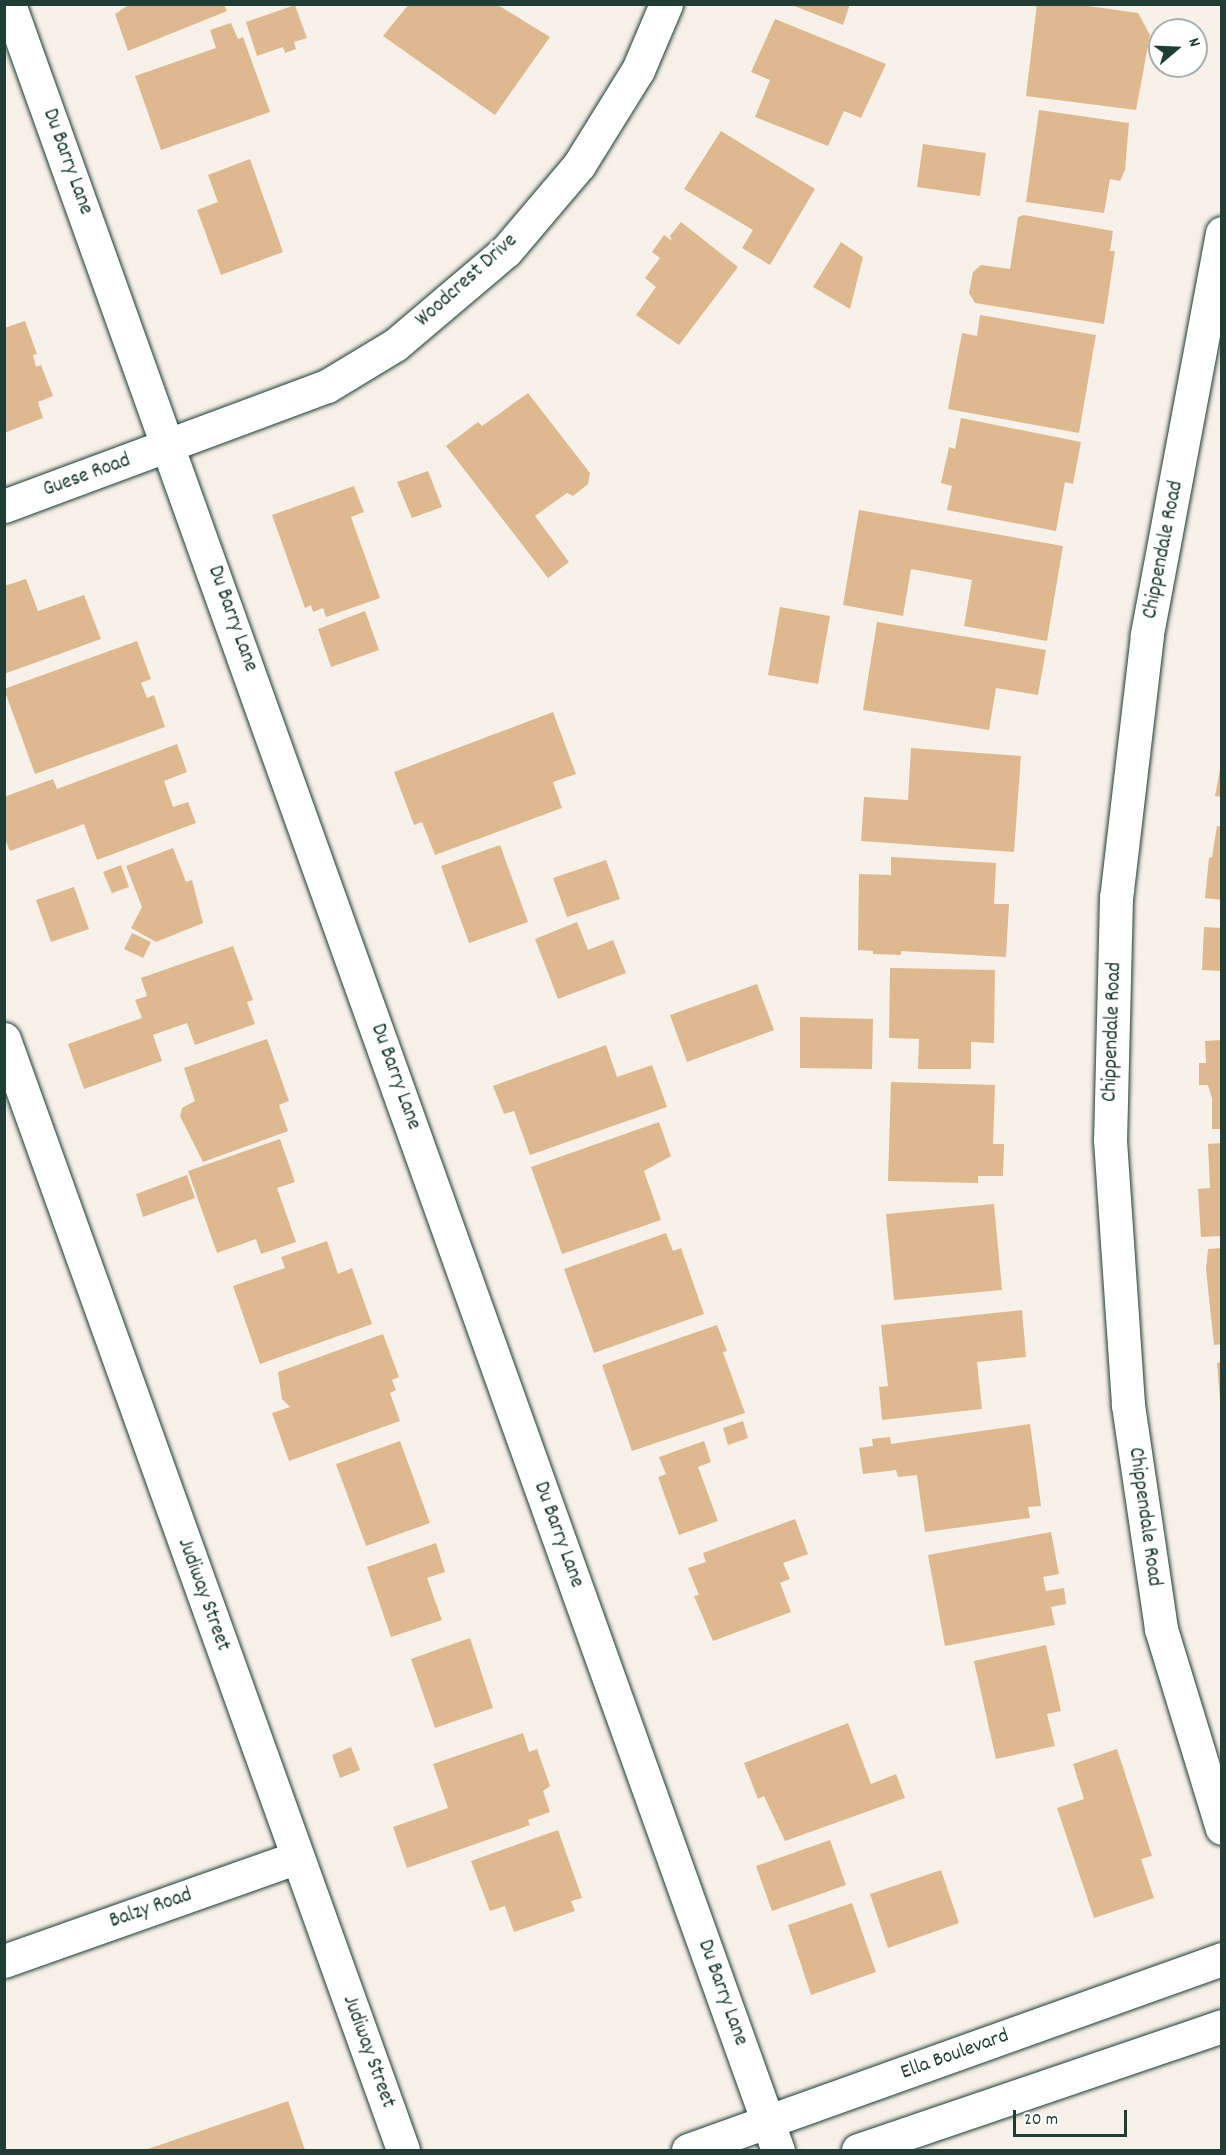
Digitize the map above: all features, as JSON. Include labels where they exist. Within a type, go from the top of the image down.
[{"type":"street","name":"Du Barry Lane","points":[[9,4],[170,446],[773,2136]]},
{"type":"street","name":"Woodcrest Drive","points":[[170,446],[327,386],[395,345],[506,251],[579,165],[638,70],[666,4]]},
{"type":"street","name":"Chippendale Road","points":[[1221,234],[1147,635],[1116,897],[1110,1140],[1128,1406],[1161,1629],[1221,1828]]},
{"type":"street","name":"Guese Road","points":[[4,506],[170,446]]},
{"type":"street","name":"Judiway Street","points":[[4,1039],[403,2151]]},
{"type":"street","name":"Balzy Road","points":[[4,1960],[297,1857]]},
{"type":"street","name":"Ella Boulevard","points":[[688,2151],[773,2136],[1221,1959]]},
{"type":"street","points":[[858,2151],[1221,2026]]},
{"type":"building","points":[[130,4],[224,4],[227,11],[128,51],[115,14]]},
{"type":"building","points":[[409,4],[496,4],[550,37],[495,115],[383,36]]},
{"type":"building","points":[[789,4],[850,4],[843,25]]},
{"type":"building","points":[[1037,4],[1074,4],[1138,13],[1148,31],[1148,46],[1136,110],[1026,96]]},
{"type":"building","points":[[295,5],[307,38],[294,42],[296,49],[285,53],[283,47],[257,56],[246,22]]},
{"type":"building","points":[[775,19],[886,64],[861,118],[844,111],[828,146],[755,117],[770,80],[751,72]]},
{"type":"building","points":[[231,23],[238,39],[243,37],[270,112],[161,150],[135,76],[216,48],[210,30]]},
{"type":"building","points":[[1039,110],[1129,123],[1125,170],[1120,181],[1110,179],[1104,213],[1026,202]]},
{"type":"building","points":[[721,131],[815,189],[770,265],[742,248],[753,230],[684,189]]},
{"type":"building","points":[[923,144],[986,153],[980,196],[917,187]]},
{"type":"building","points":[[250,159],[283,252],[221,275],[197,210],[218,202],[208,175]]},
{"type":"building","points":[[1024,215],[1113,231],[1110,251],[1115,251],[1104,324],[975,303],[969,293],[973,272],[981,265],[1010,269],[1018,217]]},
{"type":"building","points":[[681,222],[738,267],[679,345],[636,315],[656,287],[645,278],[660,258],[652,252],[664,235],[672,241],[670,236]]},
{"type":"building","points":[[841,242],[863,257],[850,309],[813,287]]},
{"type":"building","points":[[980,315],[1096,335],[1079,433],[948,409],[962,333],[977,336]]},
{"type":"building","points":[[25,321],[37,354],[33,355],[36,367],[41,365],[53,396],[38,402],[43,418],[4,433],[4,328]]},
{"type":"building","points":[[528,393],[590,473],[588,484],[573,496],[567,493],[535,516],[569,562],[548,578],[446,446],[478,422],[482,426]]},
{"type":"building","points":[[961,418],[1081,442],[1073,484],[1065,482],[1056,531],[947,510],[952,486],[941,483],[949,447],[955,449]]},
{"type":"building","points":[[428,471],[442,507],[412,518],[397,482]]},
{"type":"building","points":[[354,486],[364,512],[351,517],[380,598],[326,617],[323,608],[313,612],[311,605],[305,608],[272,515]]},
{"type":"building","points":[[859,510],[1063,546],[1047,641],[964,626],[972,580],[911,569],[903,616],[843,605]]},
{"type":"building","points":[[26,579],[38,611],[84,595],[101,639],[4,674],[4,586]]},
{"type":"building","points":[[780,607],[830,616],[818,684],[768,675]]},
{"type":"building","points":[[365,611],[379,650],[331,667],[318,629]]},
{"type":"building","points":[[877,622],[1046,650],[1038,695],[996,688],[989,730],[863,710]]},
{"type":"building","points":[[137,641],[151,679],[141,683],[147,698],[154,695],[165,727],[35,774],[4,689]]},
{"type":"building","points":[[553,712],[576,774],[553,782],[562,808],[435,855],[422,822],[414,825],[394,772]]},
{"type":"building","points":[[177,744],[187,772],[164,781],[173,807],[188,802],[196,823],[97,860],[84,824],[10,851],[4,837],[4,797],[53,779],[57,789]]},
{"type":"building","points":[[911,748],[1021,756],[1014,852],[861,841],[864,797],[908,800]]},
{"type":"building","points":[[1222,759],[1222,797],[1215,796]]},
{"type":"building","points":[[1217,826],[1222,827],[1222,900],[1205,898],[1209,858],[1212,857]]},
{"type":"building","points":[[500,845],[528,922],[469,943],[441,866]]},
{"type":"building","points":[[173,848],[186,882],[192,880],[203,923],[156,942],[131,928],[142,907],[126,866]]},
{"type":"building","points":[[891,857],[996,863],[994,904],[1009,904],[1006,957],[901,951],[901,955],[873,954],[873,951],[858,950],[859,874],[891,875]]},
{"type":"building","points":[[606,860],[620,899],[567,917],[553,878]]},
{"type":"building","points":[[121,865],[129,887],[112,893],[103,872]]},
{"type":"building","points":[[74,887],[89,929],[51,942],[36,900]]},
{"type":"building","points":[[577,922],[588,950],[613,940],[626,973],[558,999],[535,939]]},
{"type":"building","points":[[1204,927],[1222,928],[1222,971],[1202,970]]},
{"type":"building","points":[[132,933],[151,942],[143,958],[124,949]]},
{"type":"building","points":[[233,946],[253,1000],[247,1002],[255,1024],[195,1045],[187,1023],[153,1035],[162,1061],[84,1089],[68,1044],[142,1018],[135,1000],[147,996],[141,978]]},
{"type":"building","points":[[890,968],[995,970],[994,1043],[971,1042],[971,1069],[918,1069],[919,1039],[889,1038]]},
{"type":"building","points":[[757,984],[774,1030],[687,1062],[670,1015]]},
{"type":"building","points":[[800,1017],[873,1019],[872,1069],[800,1068]]},
{"type":"building","points":[[267,1039],[289,1101],[279,1105],[288,1131],[203,1162],[180,1116],[182,1108],[195,1101],[184,1068]]},
{"type":"building","points":[[1222,1040],[1222,1129],[1212,1129],[1212,1099],[1208,1085],[1199,1085],[1199,1063],[1206,1063],[1205,1041]]},
{"type":"building","points":[[606,1045],[617,1077],[652,1065],[667,1107],[530,1155],[514,1111],[504,1114],[493,1086]]},
{"type":"building","points":[[891,1082],[995,1085],[993,1144],[1004,1144],[1003,1176],[978,1176],[978,1183],[888,1181]]},
{"type":"building","points":[[659,1122],[671,1156],[644,1171],[661,1220],[562,1254],[531,1167]]},
{"type":"building","points":[[280,1139],[295,1182],[277,1188],[296,1242],[261,1254],[256,1239],[217,1253],[188,1171]]},
{"type":"building","points":[[1222,1143],[1222,1236],[1201,1237],[1198,1189],[1210,1188],[1208,1144]]},
{"type":"building","points":[[187,1175],[195,1198],[143,1217],[136,1194]]},
{"type":"building","points":[[994,1204],[1002,1290],[894,1300],[886,1214]]},
{"type":"building","points":[[666,1233],[673,1251],[681,1248],[704,1314],[594,1353],[564,1269]]},
{"type":"building","points":[[327,1241],[338,1274],[352,1268],[372,1324],[260,1364],[233,1286],[285,1268],[281,1257]]},
{"type":"building","points":[[1222,1248],[1222,1344],[1214,1345],[1206,1269],[1208,1249]]},
{"type":"building","points":[[1022,1310],[1026,1357],[977,1362],[982,1409],[882,1420],[879,1387],[888,1386],[881,1325]]},
{"type":"building","points":[[717,1325],[727,1351],[723,1352],[745,1413],[632,1451],[602,1365]]},
{"type":"building","points":[[383,1334],[399,1377],[392,1380],[396,1390],[390,1393],[400,1421],[289,1461],[272,1413],[290,1407],[282,1399],[278,1372]]},
{"type":"building","points":[[1222,1362],[1222,1399],[1220,1399],[1217,1363]]},
{"type":"building","points":[[743,1421],[748,1438],[728,1445],[723,1428]]},
{"type":"building","points":[[1030,1424],[1041,1506],[1028,1507],[1030,1518],[925,1532],[917,1475],[898,1477],[896,1470],[863,1474],[859,1448],[873,1446],[872,1439],[890,1437],[891,1444]]},
{"type":"building","points":[[400,1441],[430,1523],[366,1546],[336,1464]]},
{"type":"building","points":[[704,1441],[711,1462],[698,1467],[718,1521],[679,1535],[658,1477],[666,1474],[659,1457]]},
{"type":"building","points":[[795,1519],[808,1554],[783,1563],[790,1579],[780,1583],[791,1612],[713,1641],[694,1596],[699,1595],[688,1568],[706,1562],[703,1553]]},
{"type":"building","points":[[1051,1532],[1059,1574],[1043,1577],[1046,1591],[1064,1588],[1066,1604],[1051,1607],[1055,1625],[945,1646],[928,1555]]},
{"type":"building","points":[[436,1543],[445,1572],[427,1578],[442,1620],[391,1637],[367,1567]]},
{"type":"building","points":[[470,1638],[493,1708],[435,1728],[411,1659]]},
{"type":"building","points":[[1046,1645],[1061,1711],[1047,1714],[1055,1746],[996,1759],[974,1661]]},
{"type":"building","points":[[848,1723],[871,1784],[896,1774],[905,1798],[785,1841],[764,1796],[758,1799],[744,1763]]},
{"type":"building","points":[[523,1733],[529,1752],[537,1749],[550,1786],[543,1791],[550,1812],[528,1820],[530,1825],[407,1868],[393,1827],[448,1808],[433,1764]]},
{"type":"building","points":[[351,1747],[360,1770],[340,1778],[332,1755]]},
{"type":"building","points":[[1117,1749],[1152,1856],[1141,1859],[1154,1898],[1094,1918],[1057,1808],[1084,1799],[1073,1764]]},
{"type":"building","points":[[558,1830],[582,1898],[571,1901],[575,1911],[514,1932],[505,1906],[490,1911],[471,1861]]},
{"type":"building","points":[[830,1840],[846,1885],[772,1911],[756,1866]]},
{"type":"building","points":[[941,1870],[959,1923],[888,1948],[870,1894]]},
{"type":"building","points":[[852,1903],[876,1972],[811,1995],[788,1925]]},
{"type":"building","points":[[288,2101],[305,2150],[145,2150]]}]
